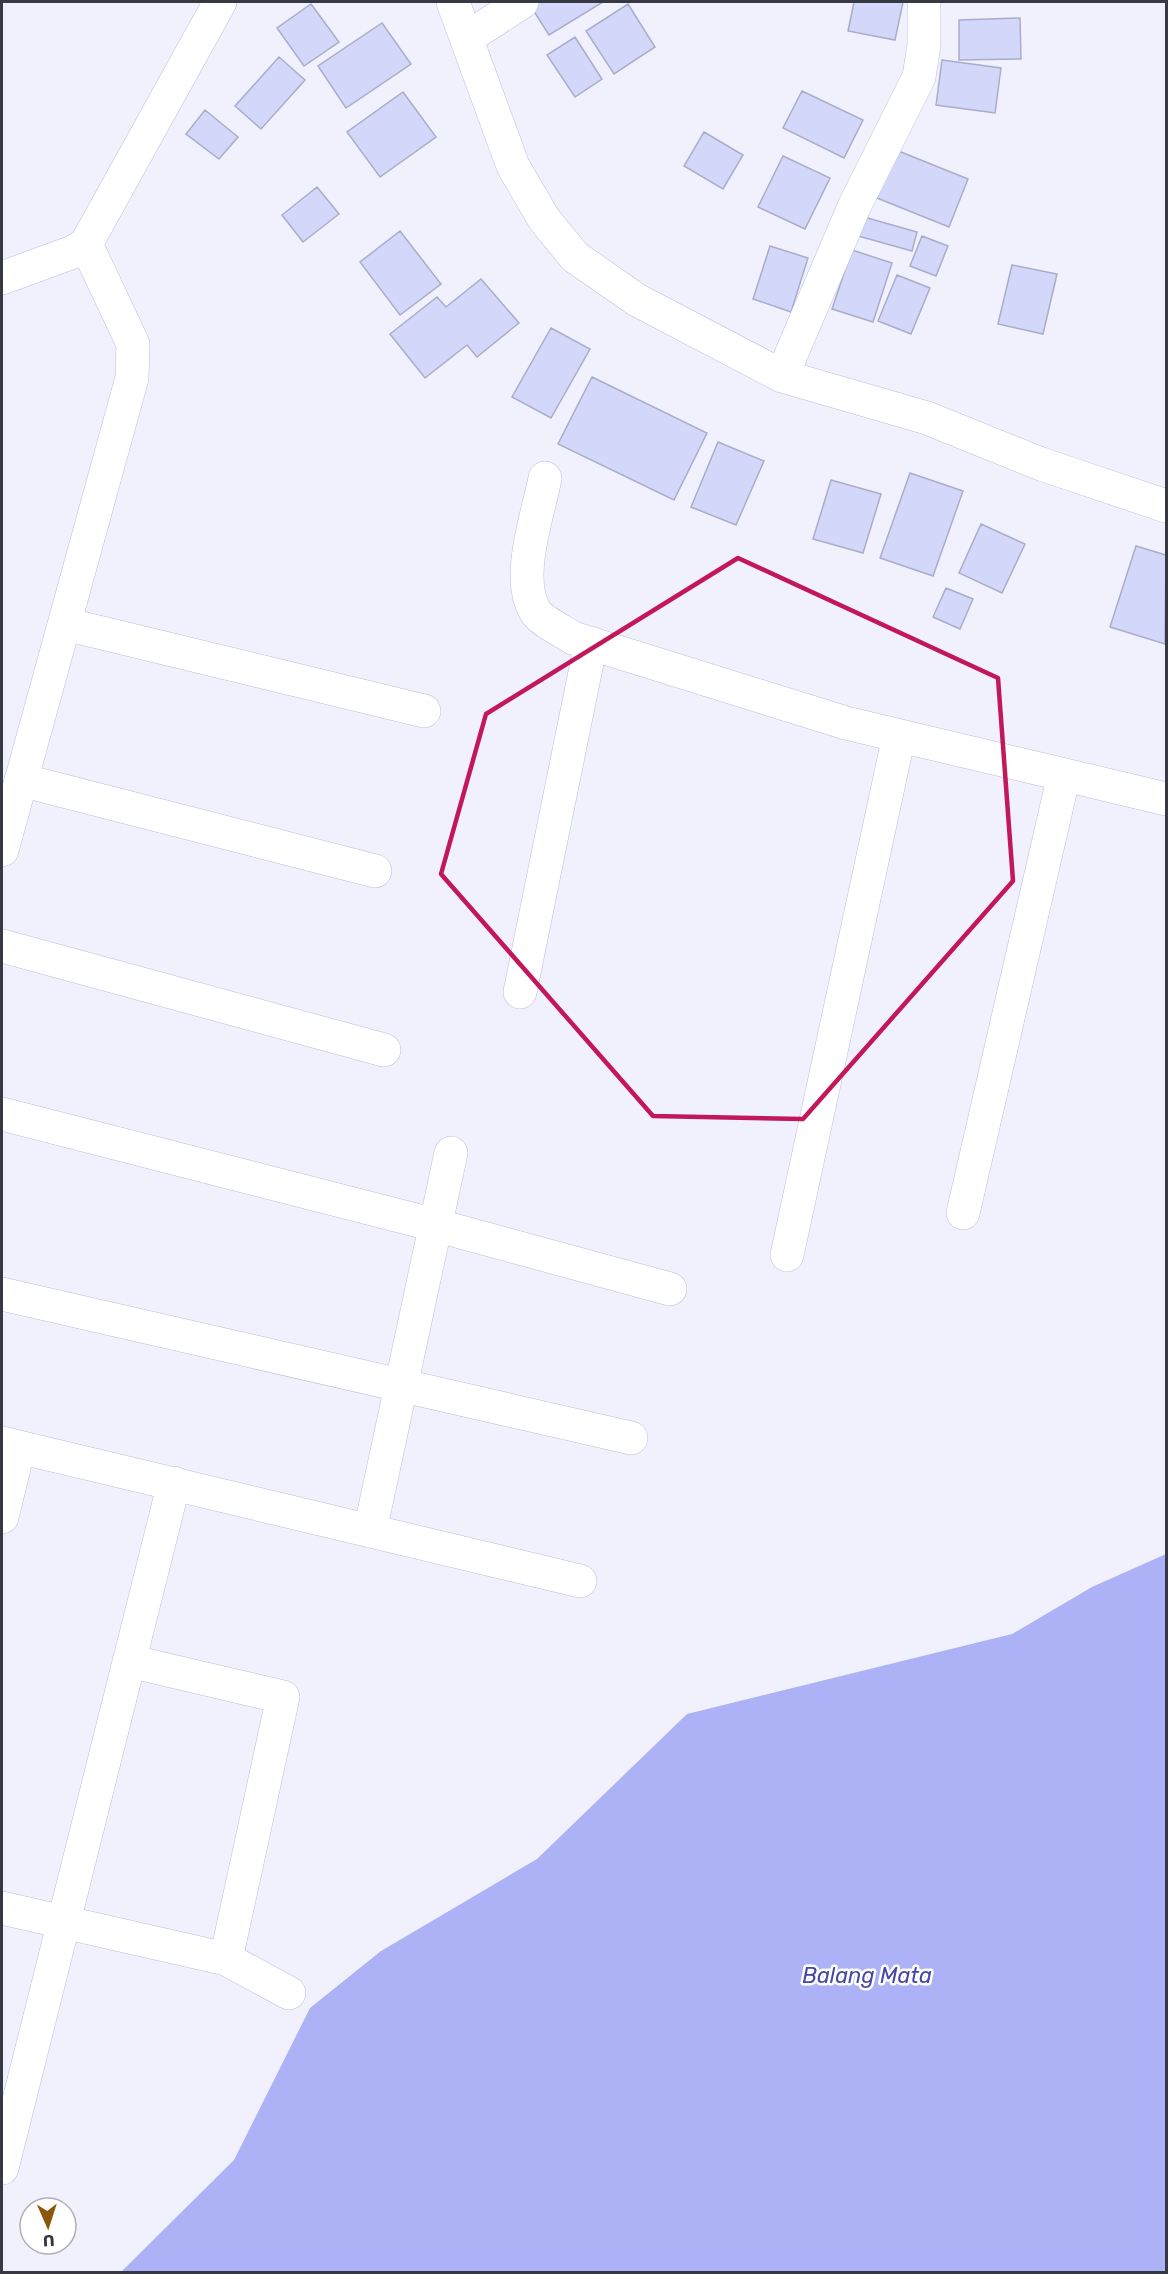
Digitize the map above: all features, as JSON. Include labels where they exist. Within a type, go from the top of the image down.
[{"type":"street","points":[[2,278],[73,252],[86,244],[220,2]]},
{"type":"street","points":[[453,2],[513,166],[544,219],[574,257],[638,300],[782,376],[927,418],[1041,464],[1167,506]]},
{"type":"street","points":[[467,38],[522,2]]},
{"type":"street","points":[[782,376],[854,207],[919,77],[924,45],[924,2]]},
{"type":"street","points":[[2,850],[132,378],[135,357],[128,331],[86,244]]},
{"type":"street","points":[[545,478],[526,573],[528,593],[536,613],[573,638],[846,723],[1167,799]]},
{"type":"street","points":[[65,624],[423,711]]},
{"type":"street","points":[[520,992],[591,643]]},
{"type":"street","points":[[787,1255],[899,736]]},
{"type":"street","points":[[963,1213],[1064,775]]},
{"type":"street","points":[[21,780],[375,871]]},
{"type":"street","points":[[2,946],[384,1050]]},
{"type":"street","points":[[2,1114],[435,1225],[670,1289]]},
{"type":"street","points":[[370,1531],[451,1153]]},
{"type":"street","points":[[2,1294],[631,1438]]},
{"type":"street","points":[[2,1517],[10,1445],[580,1581]]},
{"type":"street","points":[[2,2168],[174,1484]]},
{"type":"street","points":[[129,1661],[283,1697],[226,1959]]},
{"type":"street","points":[[2,1908],[63,1924],[226,1959],[289,1993]]},
{"type":"highlighted area","points":[[738,558],[998,678],[1013,881],[803,1119],[653,1116],[441,874],[486,714]]},
{"type":"water","name":"Balang Mata","points":[[1166,1554],[1166,2272],[121,2272],[234,2160],[310,2008],[381,1951],[537,1859],[687,1714],[1012,1634],[1092,1587]]},
{"type":"building","points":[[528,2],[603,2],[549,35]]},
{"type":"building","points":[[854,2],[903,2],[895,40],[848,31]]},
{"type":"building","points":[[311,4],[339,42],[304,66],[277,28]]},
{"type":"building","points":[[628,4],[655,47],[614,74],[586,31]]},
{"type":"building","points":[[1020,18],[1021,59],[959,60],[959,20]]},
{"type":"building","points":[[382,23],[411,64],[346,108],[318,66]]},
{"type":"building","points":[[575,37],[602,79],[575,97],[547,55]]},
{"type":"building","points":[[279,57],[305,80],[261,129],[235,106]]},
{"type":"building","points":[[942,60],[1001,68],[995,113],[936,105]]},
{"type":"building","points":[[802,91],[863,120],[844,158],[783,128]]},
{"type":"building","points":[[403,92],[436,137],[380,177],[347,132]]},
{"type":"building","points":[[205,110],[238,137],[219,159],[186,134]]},
{"type":"building","points":[[704,132],[743,155],[723,189],[684,166]]},
{"type":"building","points":[[896,150],[968,179],[949,227],[877,198]]},
{"type":"building","points":[[783,156],[830,178],[805,229],[758,207]]},
{"type":"building","points":[[317,187],[339,214],[303,242],[282,215]]},
{"type":"building","points":[[857,215],[917,232],[912,251],[851,234]]},
{"type":"building","points":[[400,231],[441,284],[400,315],[360,262]]},
{"type":"building","points":[[922,236],[948,246],[936,276],[910,266]]},
{"type":"building","points":[[770,246],[808,258],[791,312],[753,299]]},
{"type":"building","points":[[852,250],[892,263],[873,322],[832,309]]},
{"type":"building","points":[[1012,265],[1057,274],[1043,334],[998,324]]},
{"type":"building","points":[[897,275],[930,288],[911,334],[878,321]]},
{"type":"building","points":[[481,279],[519,323],[477,357],[467,345],[425,378],[390,334],[437,297],[446,307]]},
{"type":"building","points":[[551,328],[590,349],[551,418],[512,397]]},
{"type":"building","points":[[592,377],[707,433],[674,500],[558,444]]},
{"type":"building","points":[[718,442],[764,461],[736,525],[691,507]]},
{"type":"building","points":[[910,473],[963,491],[933,576],[880,558]]},
{"type":"building","points":[[831,480],[881,494],[863,553],[813,539]]},
{"type":"building","points":[[981,524],[1025,544],[1002,593],[959,573]]},
{"type":"building","points":[[1136,546],[1166,555],[1165,644],[1110,627]]},
{"type":"building","points":[[946,588],[973,599],[960,629],[933,617]]}]
